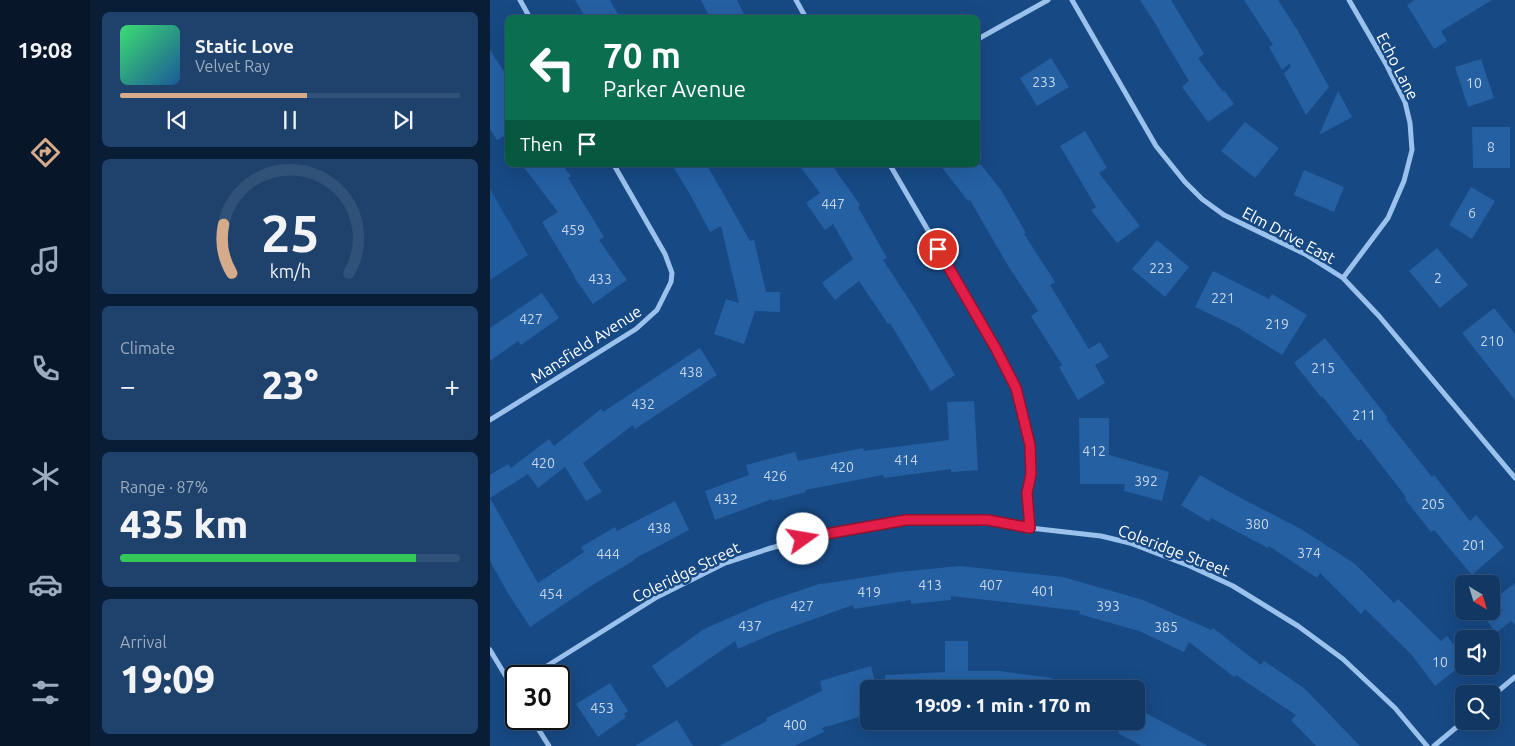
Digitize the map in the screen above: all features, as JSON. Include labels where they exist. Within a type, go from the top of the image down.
[{"type":"street","points":[[520,0],[528,15]]},
{"type":"street","points":[[796,0],[804,15]]},
{"type":"street","points":[[980,39],[1048,0]]},
{"type":"street","name":"Elm Drive East","points":[[1072,0],[1156,146],[1185,182],[1202,199],[1224,215],[1305,254],[1343,278],[1378,316],[1515,478]]},
{"type":"street","name":"Echo Lane","points":[[1343,278],[1388,218],[1404,181],[1412,150],[1410,123],[1405,102],[1386,64],[1349,0]]},
{"type":"street","name":"Mansfield Avenue","points":[[490,420],[636,329],[657,310],[672,282],[672,272],[665,254],[615,167]]},
{"type":"street","points":[[891,167],[996,349],[1016,388],[1030,445],[1031,474],[1027,493],[1030,528]]},
{"type":"street","name":"Coleridge Street","points":[[548,665],[657,597],[726,563],[771,548],[820,535],[906,520],[988,520],[1030,528],[1101,536],[1130,543],[1190,566],[1233,586],[1298,626],[1343,659],[1395,708],[1427,746]]},
{"type":"street","points":[[490,650],[505,673]]},
{"type":"street","points":[[1500,690],[1515,677]]},
{"type":"street","points":[[1434,746],[1455,728]]},
{"type":"street","points":[[539,730],[549,746]]},
{"type":"shaded area","points":[[490,189],[528,255],[490,280]]},
{"type":"building","points":[[575,0],[610,0],[618,15],[584,15]]},
{"type":"building","points":[[701,0],[737,0],[744,15],[708,15]]},
{"type":"building","points":[[1140,0],[1171,0],[1204,54],[1198,58],[1234,104],[1208,122],[1182,87],[1189,81]]},
{"type":"building","points":[[1244,0],[1278,0],[1298,31],[1329,87],[1306,115],[1284,74],[1291,66],[1289,64],[1282,70],[1269,47],[1273,45]]},
{"type":"building","points":[[1415,0],[1492,0],[1441,31],[1447,41],[1434,49],[1407,5]]},
{"type":"building","points":[[490,50],[505,73],[505,136],[497,140],[490,129]]},
{"type":"building","points":[[1051,58],[1069,87],[1037,106],[1020,78]]},
{"type":"building","points":[[1481,59],[1494,98],[1468,107],[1455,67]]},
{"type":"building","points":[[1338,91],[1352,117],[1319,135]]},
{"type":"building","points":[[1245,122],[1279,148],[1255,178],[1221,151]]},
{"type":"building","points":[[1472,127],[1510,127],[1510,168],[1473,168]]},
{"type":"building","points":[[1085,131],[1107,168],[1099,173],[1140,226],[1117,243],[1091,210],[1096,207],[1060,146]]},
{"type":"building","points":[[981,165],[1001,190],[1026,233],[1024,234],[1055,282],[1050,285],[1089,349],[1100,342],[1109,357],[1095,365],[1105,383],[1078,400],[1059,367],[1062,365],[1031,316],[1038,311],[1007,264],[970,200],[968,201],[942,167],[980,167]]},
{"type":"building","points":[[524,167],[564,167],[571,176],[568,178],[604,237],[599,240],[627,280],[593,304],[574,277],[542,222],[558,212]]},
{"type":"building","points":[[673,167],[708,167],[750,241],[754,240],[766,292],[780,292],[780,312],[755,311],[744,344],[714,334],[726,299],[739,303],[721,226],[710,232]]},
{"type":"building","points":[[800,167],[833,167],[860,205],[858,207],[887,258],[883,260],[955,375],[931,391],[890,323],[888,324],[859,281],[835,300],[822,283],[853,259],[833,224],[825,230],[806,203],[820,193]]},
{"type":"building","points":[[1304,170],[1344,187],[1334,212],[1294,195]]},
{"type":"building","points":[[1471,187],[1495,201],[1472,239],[1449,225]]},
{"type":"building","points":[[1157,240],[1189,267],[1165,297],[1132,269]]},
{"type":"building","points":[[1437,248],[1468,285],[1440,308],[1409,271]]},
{"type":"building","points":[[1213,271],[1269,299],[1272,294],[1307,315],[1282,355],[1237,327],[1195,307]]},
{"type":"building","points":[[542,293],[559,318],[521,345],[518,341],[490,361],[490,328]]},
{"type":"building","points":[[1494,308],[1515,334],[1515,400],[1462,333]]},
{"type":"building","points":[[1325,338],[1432,477],[1434,475],[1470,521],[1476,515],[1504,547],[1472,575],[1434,530],[1431,532],[1361,439],[1358,441],[1294,363]]},
{"type":"building","points":[[700,348],[717,375],[635,429],[633,425],[583,463],[602,492],[586,501],[565,467],[538,488],[528,474],[490,498],[490,475],[508,464],[511,468],[549,439],[554,446],[601,409],[603,412]]},
{"type":"building","points":[[974,401],[978,470],[951,472],[951,469],[884,478],[883,475],[805,490],[806,492],[772,501],[772,499],[715,520],[705,491],[749,475],[746,465],[795,452],[798,461],[863,448],[864,451],[949,440],[947,402]]},
{"type":"building","points":[[1079,418],[1109,418],[1109,455],[1169,472],[1162,501],[1124,491],[1125,484],[1080,484]]},
{"type":"building","points":[[1200,475],[1301,529],[1355,564],[1394,603],[1398,599],[1441,641],[1447,636],[1455,646],[1455,670],[1435,686],[1411,654],[1365,609],[1361,614],[1320,573],[1317,578],[1269,546],[1268,548],[1211,518],[1209,522],[1181,505]]},
{"type":"building","points":[[490,498],[538,583],[584,552],[581,547],[615,527],[617,531],[675,501],[689,530],[634,559],[530,627],[490,561]]},
{"type":"building","points":[[960,566],[1063,577],[1143,600],[1211,630],[1213,628],[1261,665],[1264,661],[1304,688],[1360,746],[1316,746],[1291,720],[1296,715],[1236,675],[1234,677],[1189,642],[1184,652],[1139,631],[1079,614],[1080,611],[1022,604],[951,596],[951,600],[911,604],[911,600],[854,609],[853,605],[772,634],[738,649],[735,641],[667,688],[652,666],[704,629],[766,602],[822,583],[898,572]]},
{"type":"building","points":[[1515,583],[1515,625],[1511,621],[1500,630],[1494,630],[1487,620],[1500,620],[1500,611],[1503,611],[1500,608],[1500,595]]},
{"type":"building","points":[[945,641],[968,641],[968,671],[1000,671],[1052,678],[1052,680],[885,680],[885,675],[945,672]]},
{"type":"building","points":[[871,666],[875,680],[860,680],[860,717],[822,728],[824,732],[794,746],[719,746],[767,721],[766,718],[822,691],[820,681]]},
{"type":"building","points":[[610,683],[628,711],[624,714],[626,717],[598,737],[576,704]]},
{"type":"building","points":[[1145,713],[1208,746],[1142,746],[1118,733],[1120,730],[1145,730]]},
{"type":"building","points":[[677,720],[693,746],[635,746]]},
{"type":"route","points":[[803,539],[906,520],[988,520],[1030,528],[1027,493],[1031,474],[1030,445],[1016,388],[996,349],[938,249]]}]
